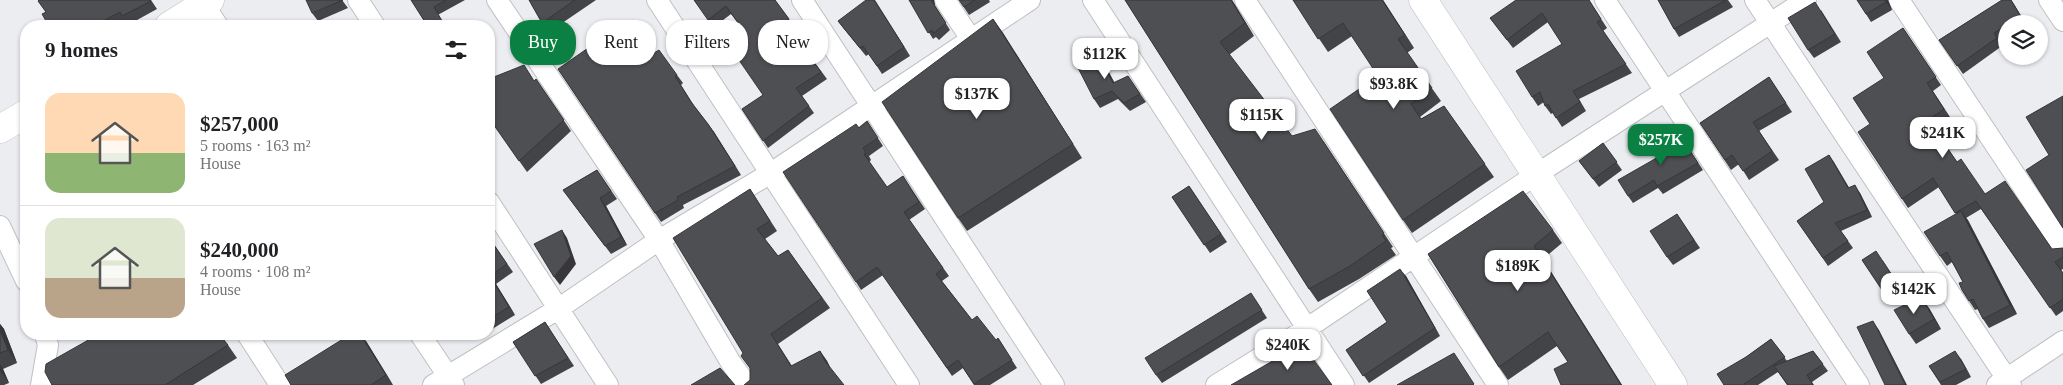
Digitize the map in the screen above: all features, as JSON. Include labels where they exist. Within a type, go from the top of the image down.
[{"type":"street","points":[[358,0],[371,20]]},
{"type":"street","points":[[497,0],[659,240],[731,363],[747,385]]},
{"type":"street","points":[[656,0],[908,385]]},
{"type":"street","points":[[802,0],[1054,385]]},
{"type":"street","points":[[945,0],[970,39]]},
{"type":"street","points":[[423,340],[445,382],[659,240],[771,173],[1030,0]]},
{"type":"street","points":[[1092,0],[1344,385]]},
{"type":"street","points":[[1245,0],[1498,385]]},
{"type":"street","points":[[1423,0],[1673,385]]},
{"type":"street","points":[[1605,0],[1860,385]]},
{"type":"street","points":[[1755,0],[2005,383],[2063,341]]},
{"type":"street","points":[[1216,385],[1306,329],[1537,174],[1806,0]]},
{"type":"street","points":[[1899,0],[2063,247]]},
{"type":"street","points":[[2049,0],[2063,22]]},
{"type":"street","points":[[181,20],[208,8]]},
{"type":"street","points":[[0,130],[20,118]]},
{"type":"street","points":[[495,211],[608,385]]},
{"type":"street","points":[[0,226],[20,268]]},
{"type":"street","points":[[41,385],[48,345],[47,340]]},
{"type":"street","points":[[251,340],[280,385]]},
{"type":"building","points":[[306,0],[343,0],[312,13]]},
{"type":"building","points":[[411,0],[446,0],[434,7],[442,20],[424,20]]},
{"type":"building","points":[[529,0],[575,0],[546,20],[540,20]]},
{"type":"building","points":[[694,0],[775,0],[789,19],[758,20],[758,65],[816,65],[821,72],[796,88],[809,106],[763,141],[742,109],[763,95],[742,65],[748,65],[748,20],[736,20],[726,6],[708,20]]},
{"type":"building","points":[[866,0],[874,0],[904,47],[877,66],[863,46],[860,48],[838,21]]},
{"type":"building","points":[[909,0],[931,0],[946,23],[934,33],[932,30],[928,33]]},
{"type":"building","points":[[959,0],[975,0],[964,7]]},
{"type":"building","points":[[1125,0],[1231,0],[1245,23],[1220,42],[1292,136],[1315,129],[1384,233],[1382,235],[1386,241],[1350,266],[1309,289]]},
{"type":"building","points":[[1293,0],[1382,0],[1405,35],[1398,39],[1432,88],[1411,104],[1421,119],[1444,106],[1485,164],[1403,220],[1330,109],[1378,76],[1343,23],[1318,39]]},
{"type":"building","points":[[1516,0],[1589,0],[1601,19],[1597,22],[1626,64],[1573,91],[1580,102],[1556,118],[1548,104],[1545,106],[1540,92],[1532,97],[1516,71],[1562,44],[1542,13],[1507,40],[1490,18]]},
{"type":"building","points":[[1658,0],[1726,0],[1674,29]]},
{"type":"building","points":[[1857,0],[1885,0],[1886,2],[1866,14]]},
{"type":"building","points":[[2002,0],[2011,0],[2020,15],[1998,15],[1998,31],[1994,33],[1997,38],[1957,66],[1939,40]]},
{"type":"building","points":[[38,1],[151,1],[122,16],[120,12],[105,20],[46,20],[42,14],[46,12]]},
{"type":"building","points":[[1815,2],[1835,34],[1808,50],[1788,18]]},
{"type":"building","points":[[993,19],[1073,144],[958,218],[882,102]]},
{"type":"building","points":[[1903,28],[1936,77],[1927,83],[1944,109],[1928,120],[1957,162],[1961,159],[1985,194],[2005,181],[2052,249],[2063,248],[2063,257],[2055,262],[2063,273],[2063,299],[2050,308],[1976,201],[1955,213],[1933,178],[1902,199],[1858,132],[1870,124],[1853,98],[1884,78],[1867,52]]},
{"type":"building","points":[[586,49],[586,65],[656,65],[656,52],[659,50],[666,60],[666,65],[670,65],[677,75],[675,76],[691,102],[708,124],[735,166],[677,197],[678,200],[655,213],[558,69],[564,65],[576,65],[576,56]]},
{"type":"building","points":[[1097,53],[1113,83],[1128,76],[1140,94],[1124,103],[1112,91],[1094,99],[1076,64]]},
{"type":"building","points":[[524,65],[564,120],[519,161],[495,127],[495,77]]},
{"type":"building","points":[[1769,77],[1786,103],[1753,122],[1772,151],[1743,171],[1732,155],[1725,160],[1700,123]]},
{"type":"building","points":[[2063,96],[2063,228],[2026,170],[2049,155],[2026,117]]},
{"type":"building","points":[[867,121],[878,138],[863,148],[866,153],[864,154],[887,187],[903,176],[919,202],[904,212],[943,268],[936,274],[972,320],[977,316],[996,340],[998,338],[1012,360],[974,384],[958,360],[947,368],[877,267],[856,282],[783,172],[856,124],[859,128]]},
{"type":"building","points":[[1678,132],[1698,163],[1657,186],[1654,180],[1628,196],[1618,180],[1667,152],[1661,143]]},
{"type":"building","points":[[1603,143],[1617,162],[1593,179],[1579,161]]},
{"type":"building","points":[[1829,155],[1848,188],[1855,185],[1867,210],[1835,223],[1848,241],[1823,258],[1797,221],[1824,202],[1805,169]]},
{"type":"building","points":[[597,170],[611,191],[600,198],[621,237],[605,246],[563,190]]},
{"type":"building","points":[[1189,186],[1221,234],[1204,245],[1172,197]]},
{"type":"building","points":[[750,189],[770,221],[757,229],[778,256],[788,250],[822,298],[771,334],[791,366],[820,351],[825,361],[844,385],[744,385],[750,380],[750,368],[741,356],[743,353],[673,238]]},
{"type":"building","points":[[1523,191],[1553,230],[1534,246],[1621,385],[1561,385],[1554,369],[1568,362],[1548,332],[1499,367],[1428,254]]},
{"type":"building","points":[[1961,211],[2010,305],[1983,319],[1973,299],[1969,301],[1962,290],[1959,283],[1963,282],[1947,252],[1940,256],[1924,232]]},
{"type":"building","points":[[1677,214],[1694,240],[1667,257],[1650,231]]},
{"type":"building","points":[[562,230],[571,256],[554,277],[534,244]]},
{"type":"building","points":[[495,246],[507,264],[495,272]]},
{"type":"building","points":[[1876,251],[1896,281],[1882,290],[1862,260]]},
{"type":"building","points":[[1400,269],[1435,328],[1363,376],[1346,350],[1387,322],[1367,291]]},
{"type":"building","points":[[495,284],[509,307],[495,315]]},
{"type":"building","points":[[1251,293],[1262,310],[1156,375],[1145,358]]},
{"type":"building","points":[[1921,297],[1934,319],[1909,334],[1894,310]]},
{"type":"building","points":[[1873,321],[1905,385],[1885,385],[1857,327]]},
{"type":"building","points":[[545,322],[568,358],[535,376],[513,342]]},
{"type":"building","points":[[0,330],[8,350],[0,353]]},
{"type":"building","points":[[1771,339],[1785,357],[1745,385],[1724,385],[1717,374],[1746,357]]},
{"type":"building","points":[[88,340],[224,340],[228,345],[165,385],[52,385],[45,372],[46,364]]},
{"type":"building","points":[[341,340],[364,340],[386,375],[371,385],[291,385],[285,375]]},
{"type":"building","points":[[1302,344],[1332,385],[1231,385]]},
{"type":"building","points":[[1813,351],[1823,364],[1807,375],[1813,385],[1788,385],[1774,366]]},
{"type":"building","points":[[1955,351],[1966,369],[1940,382],[1929,366]]},
{"type":"building","points":[[1454,353],[1473,385],[1397,385]]},
{"type":"building","points":[[720,368],[735,385],[691,385]]}]
